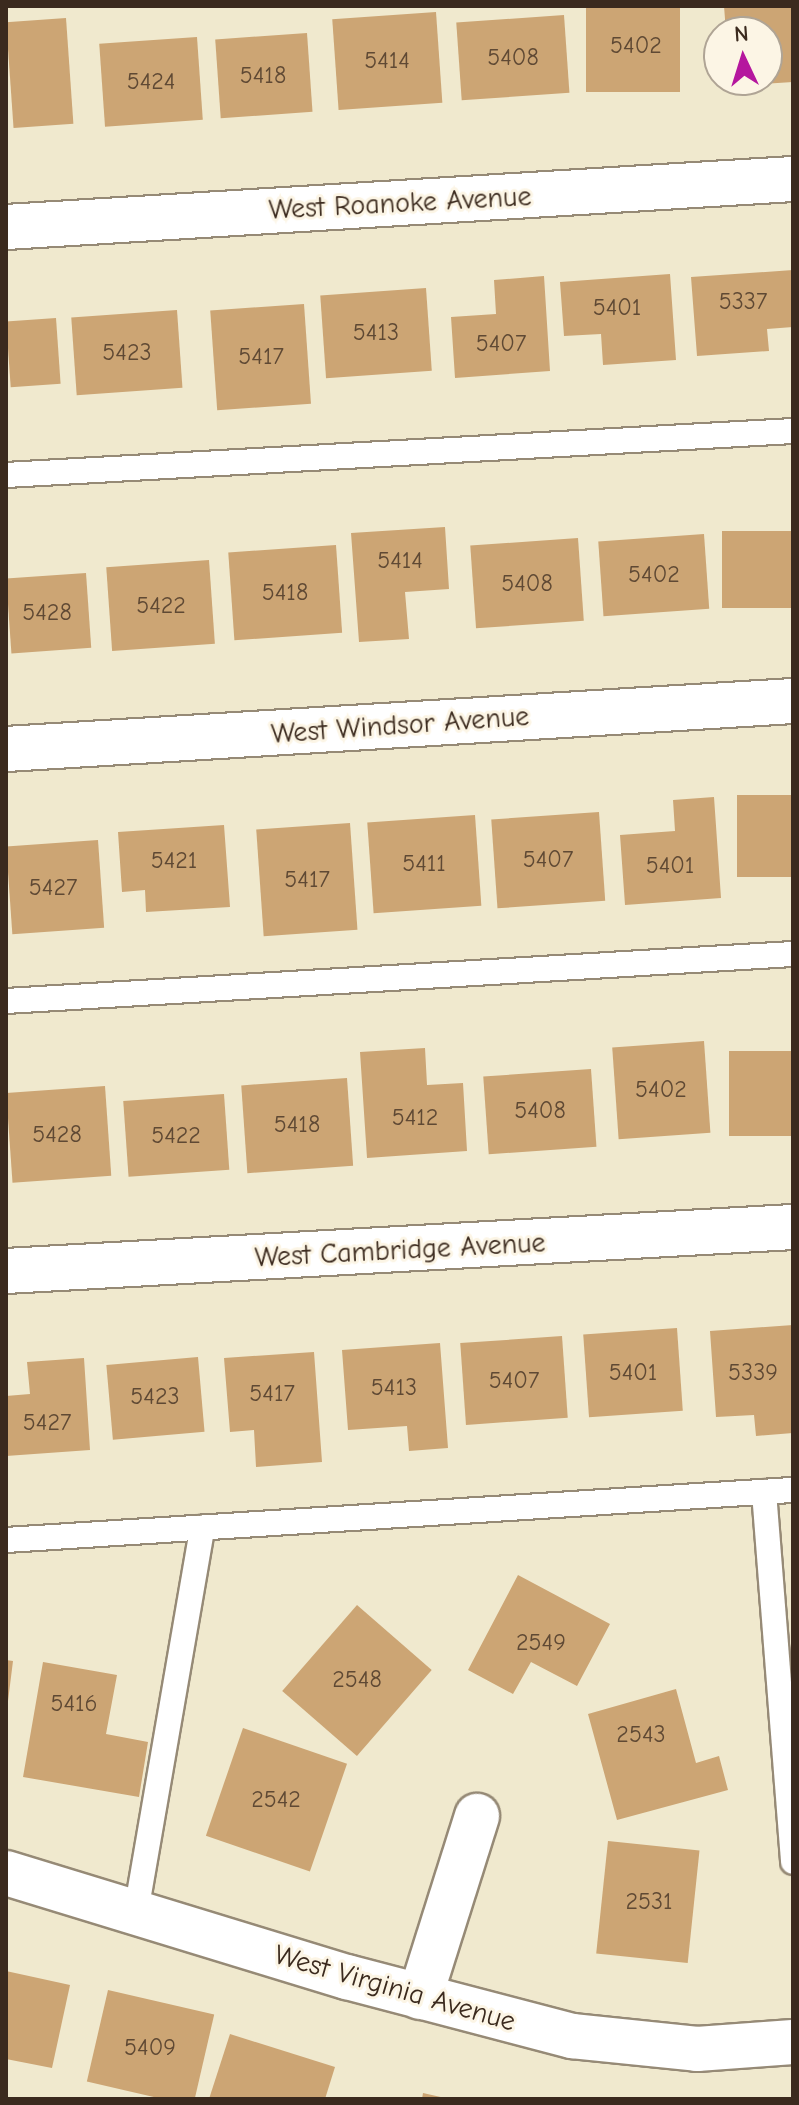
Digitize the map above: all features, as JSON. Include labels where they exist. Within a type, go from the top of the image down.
[{"type":"street","name":"West Roanoke Avenue","points":[[6,227],[793,179]]},
{"type":"street","name":"West Windsor Avenue","points":[[6,749],[793,701]]},
{"type":"street","name":"West Cambridge Avenue","points":[[6,1271],[793,1227]]},
{"type":"street","points":[[420,1997],[477,1816]]},
{"type":"street","name":"West Virginia Avenue","points":[[6,1873],[420,1997],[572,2036],[697,2049],[793,2042]]},
{"type":"lane","points":[[6,475],[793,431]]},
{"type":"lane","points":[[6,1001],[793,954]]},
{"type":"lane","points":[[6,1540],[793,1490]]},
{"type":"lane","points":[[764,1492],[793,1862]]},
{"type":"lane","points":[[136,1912],[202,1528]]},
{"type":"building","points":[[586,6],[680,6],[680,92],[586,92]]},
{"type":"building","points":[[724,6],[793,6],[793,82],[783,83],[783,16],[725,16]]},
{"type":"building","points":[[436,12],[442,103],[339,110],[332,19]]},
{"type":"building","points":[[564,15],[569,93],[462,100],[456,23]]},
{"type":"building","points":[[66,18],[73,124],[14,128],[6,22]]},
{"type":"building","points":[[307,33],[313,112],[221,118],[215,39]]},
{"type":"building","points":[[197,37],[203,120],[105,127],[99,44]]},
{"type":"building","points":[[793,270],[793,327],[767,329],[769,351],[697,356],[691,277]]},
{"type":"building","points":[[670,274],[676,360],[603,365],[601,334],[564,336],[560,282]]},
{"type":"building","points":[[544,276],[550,371],[455,378],[451,317],[496,314],[494,280]]},
{"type":"building","points":[[426,288],[432,371],[326,378],[320,295]]},
{"type":"building","points":[[304,304],[311,404],[217,410],[210,311]]},
{"type":"building","points":[[177,310],[182,388],[77,395],[71,317]]},
{"type":"building","points":[[56,318],[61,384],[11,387],[6,321]]},
{"type":"building","points":[[445,527],[449,589],[405,592],[409,639],[359,642],[351,533]]},
{"type":"building","points":[[722,531],[793,531],[793,608],[722,608]]},
{"type":"building","points":[[704,534],[709,609],[603,616],[598,541]]},
{"type":"building","points":[[578,538],[584,621],[476,628],[470,546]]},
{"type":"building","points":[[336,545],[342,633],[234,640],[228,553]]},
{"type":"building","points":[[209,560],[215,644],[112,651],[106,567]]},
{"type":"building","points":[[86,573],[91,648],[11,653],[6,579]]},
{"type":"building","points":[[737,795],[793,795],[793,877],[737,877]]},
{"type":"building","points":[[714,797],[721,898],[625,905],[620,835],[675,831],[673,800]]},
{"type":"building","points":[[599,812],[605,901],[497,908],[491,820]]},
{"type":"building","points":[[475,815],[481,906],[374,913],[367,823]]},
{"type":"building","points":[[350,823],[357,930],[264,936],[256,830]]},
{"type":"building","points":[[224,825],[230,907],[146,912],[145,890],[122,892],[118,832]]},
{"type":"building","points":[[98,840],[104,928],[12,934],[6,846]]},
{"type":"building","points":[[704,1041],[710,1133],[619,1139],[612,1047]]},
{"type":"building","points":[[425,1048],[427,1085],[463,1083],[467,1151],[367,1158],[360,1052]]},
{"type":"building","points":[[729,1051],[793,1051],[793,1136],[729,1136]]},
{"type":"building","points":[[591,1069],[596,1147],[489,1154],[483,1077]]},
{"type":"building","points":[[347,1078],[353,1166],[247,1173],[241,1085]]},
{"type":"building","points":[[105,1086],[111,1176],[13,1183],[6,1093]]},
{"type":"building","points":[[224,1094],[229,1170],[129,1177],[123,1101]]},
{"type":"building","points":[[793,1325],[793,1433],[756,1436],[754,1415],[716,1417],[710,1331]]},
{"type":"building","points":[[677,1328],[683,1411],[589,1417],[583,1335]]},
{"type":"building","points":[[562,1336],[568,1418],[466,1425],[460,1343]]},
{"type":"building","points":[[440,1343],[448,1448],[409,1451],[407,1426],[348,1430],[342,1350]]},
{"type":"building","points":[[314,1352],[322,1462],[256,1467],[254,1430],[230,1432],[224,1358]]},
{"type":"building","points":[[198,1357],[205,1432],[113,1440],[106,1365]]},
{"type":"building","points":[[84,1358],[90,1450],[6,1456],[6,1396],[30,1394],[27,1362]]},
{"type":"building","points":[[518,1575],[610,1624],[577,1686],[531,1662],[513,1694],[468,1670]]},
{"type":"building","points":[[357,1605],[432,1670],[357,1756],[282,1691]]},
{"type":"building","points":[[6,1660],[13,1661],[8,1701],[6,1701]]},
{"type":"building","points":[[43,1662],[117,1675],[106,1734],[148,1742],[139,1797],[23,1777]]},
{"type":"building","points":[[676,1689],[696,1763],[719,1756],[728,1790],[617,1820],[588,1714]]},
{"type":"building","points":[[243,1728],[347,1764],[310,1872],[206,1836]]},
{"type":"building","points":[[608,1841],[699,1851],[688,1963],[596,1953]]},
{"type":"building","points":[[6,1971],[70,1985],[52,2068],[6,2059]]},
{"type":"building","points":[[108,1990],[214,2015],[195,2099],[162,2099],[87,2082]]},
{"type":"building","points":[[230,2034],[335,2067],[325,2099],[209,2099]]},
{"type":"building","points":[[423,2093],[445,2098],[445,2099],[422,2099]]}]
